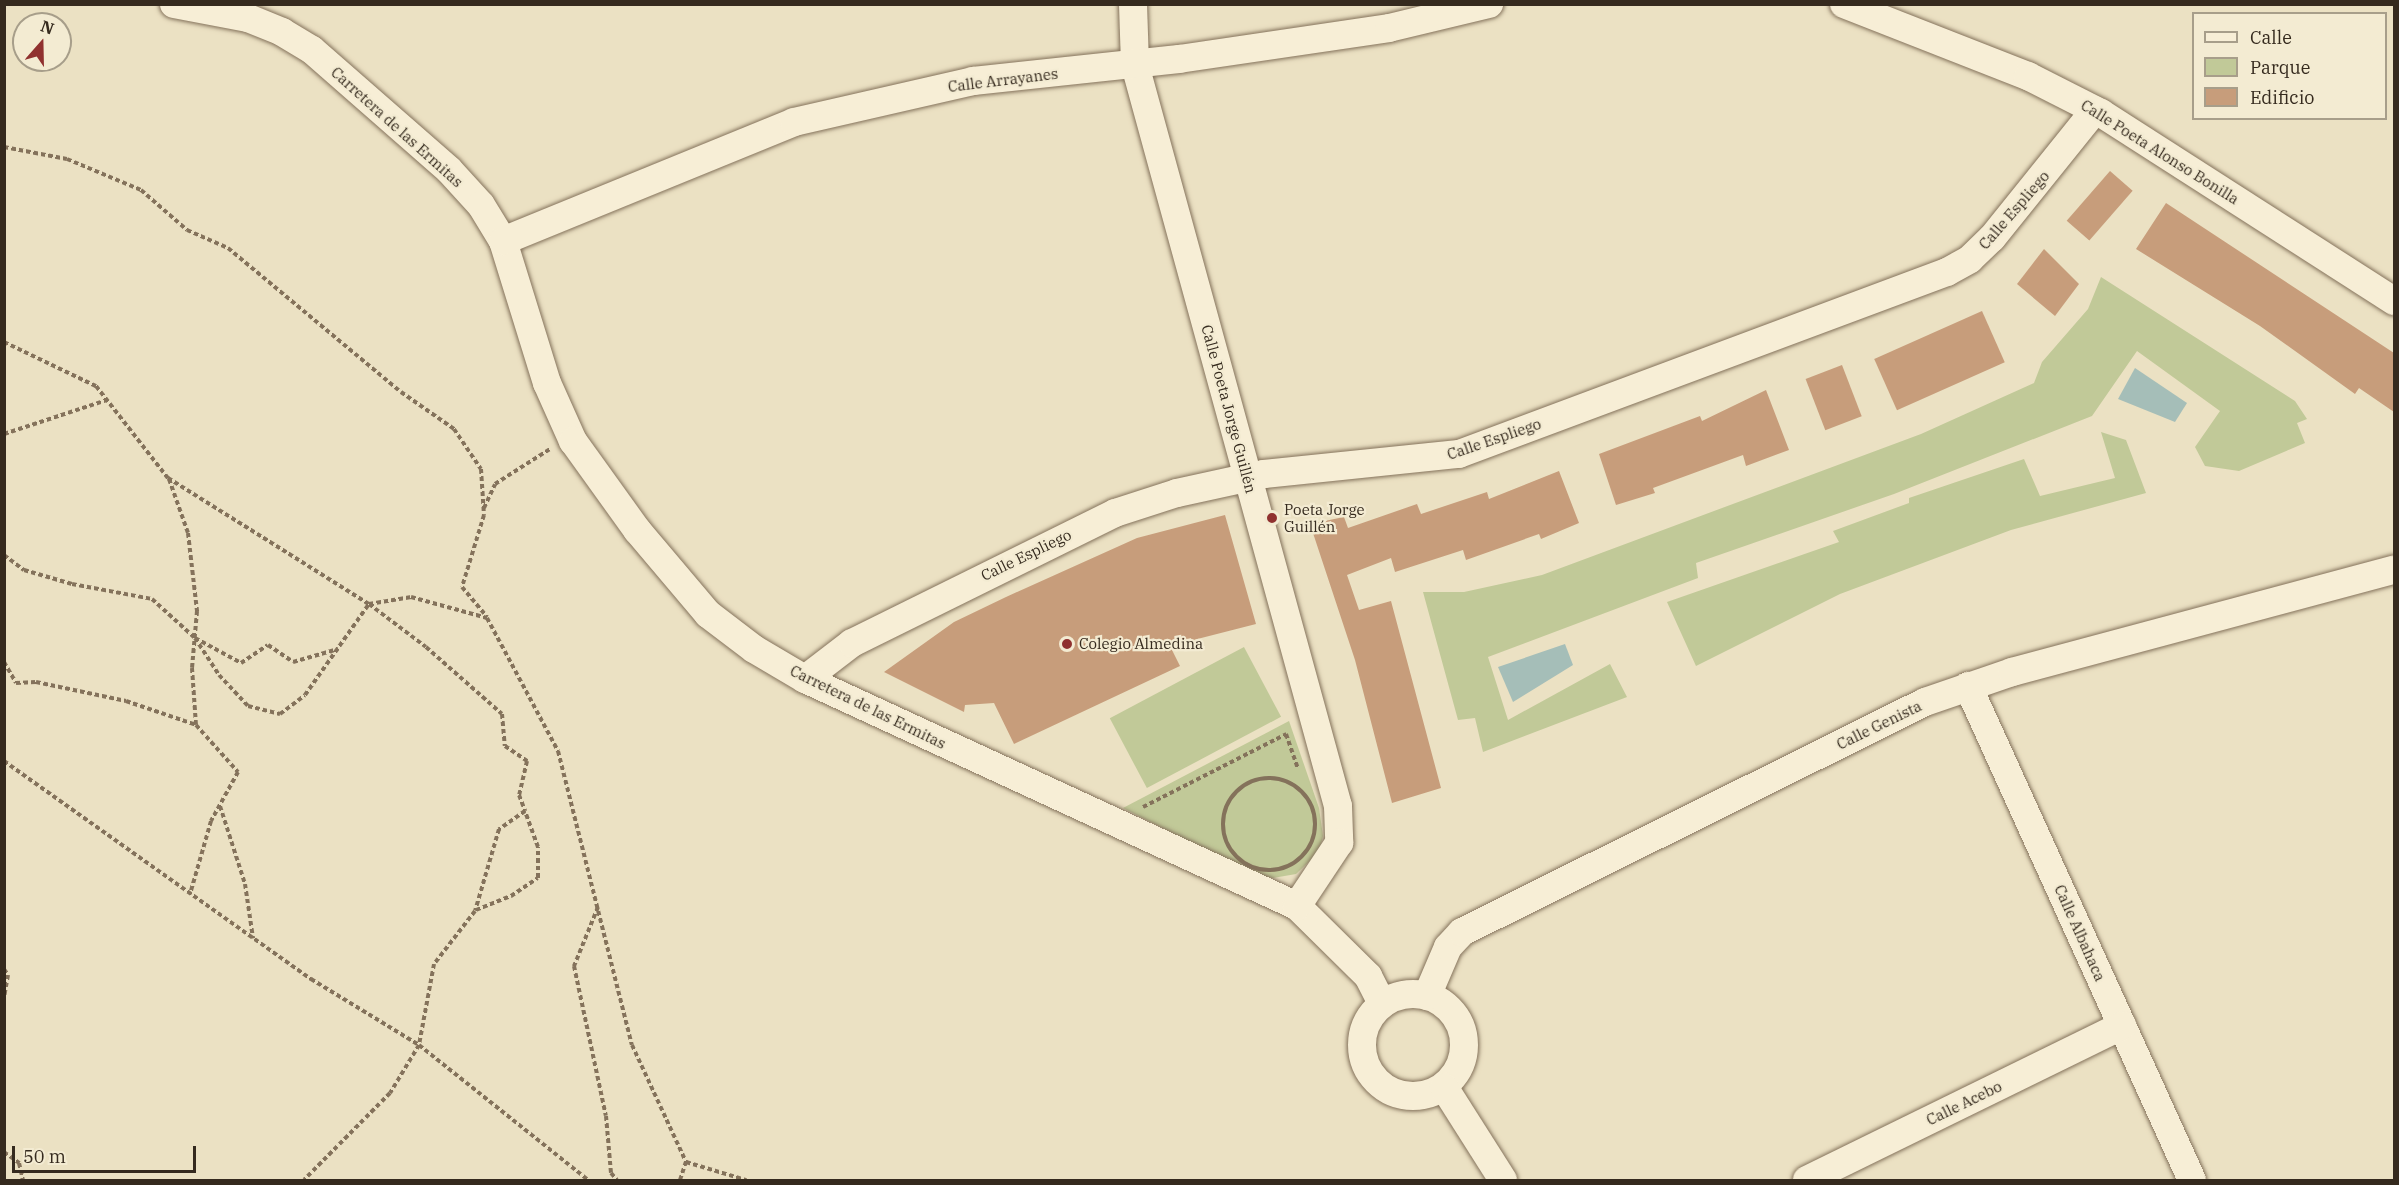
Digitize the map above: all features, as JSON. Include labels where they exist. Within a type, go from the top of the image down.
[{"type":"street","name":"Carretera de las Ermitas","points":[[174,4],[250,11],[312,51],[449,171],[481,205],[503,241],[547,383],[571,435],[636,530],[708,614],[754,648],[805,679],[1298,906],[1368,976],[1382,1004]]},
{"type":"street","name":"Calle Poeta Jorge Guillén","points":[[1133,4],[1135,65],[1338,807],[1339,843],[1298,906]]},
{"type":"street","name":"Calle Arrayanes","points":[[503,241],[794,122],[973,81],[1135,65],[1389,28],[1489,4]]},
{"type":"street","name":"Calle Poeta Alonso Bonilla","points":[[1844,4],[2028,76],[2095,110],[2394,301]]},
{"type":"street","name":"Calle Espliego","points":[[805,679],[852,643],[1065,536],[1136,506],[1248,477],[1459,454],[1947,272],[1970,259],[1992,238],[2095,110]]},
{"type":"street","name":"Calle Genista","points":[[1427,996],[1448,947],[1462,932],[1925,702],[1968,686],[2394,570]]},
{"type":"street","name":"Calle Albahaca","points":[[1968,686],[2192,1180]]},
{"type":"street","points":[[1412,993],[1427,996],[1454,1014],[1464,1036],[1463,1060],[1444,1087],[1430,1094],[1406,1096],[1383,1087],[1371,1076],[1361,1046],[1364,1030],[1382,1004],[1412,993]]},
{"type":"street","name":"Calle Acebo","points":[[1807,1180],[2122,1026]]},
{"type":"street","points":[[1444,1087],[1503,1180]]},
{"type":"path","points":[[4,147],[67,159],[141,190],[188,231],[228,248],[400,392],[454,429],[481,469],[483,509]]},
{"type":"path","points":[[4,342],[96,386],[168,478],[188,533],[197,611],[192,668],[196,725]]},
{"type":"path","points":[[4,434],[107,400]]},
{"type":"path","points":[[571,435],[495,484],[483,509],[462,587],[488,618],[558,751],[632,1046],[686,1162],[680,1180]]},
{"type":"path","points":[[168,478],[369,604],[426,647],[502,714],[505,746],[527,761],[519,795],[538,847],[538,878],[512,896],[476,911]]},
{"type":"path","points":[[4,555],[24,570],[72,584],[152,599],[195,638],[241,663],[268,645],[293,662],[339,649]]},
{"type":"path","points":[[195,638],[219,675],[248,706],[280,714],[305,695],[369,604],[411,597],[488,618]]},
{"type":"path","points":[[4,662],[16,683],[36,682],[126,701],[196,725],[238,772],[220,805],[189,894]]},
{"type":"path","points":[[1137,810],[1286,734],[1300,776]]},
{"type":"path","points":[[4,761],[253,939],[419,1045],[588,1180]]},
{"type":"path","points":[[1304,786],[1311,806],[1314,834],[1308,849],[1282,868],[1251,867],[1239,859],[1224,834],[1226,806],[1234,794],[1258,779],[1287,781],[1300,790],[1311,806]]},
{"type":"path","points":[[220,805],[245,884],[253,939]]},
{"type":"path","points":[[304,1180],[390,1093],[419,1045],[434,963],[476,911],[499,829],[525,811]]},
{"type":"path","points":[[598,906],[574,966],[606,1116],[610,1173],[616,1180]]},
{"type":"path","points":[[4,969],[8,975],[4,997]]},
{"type":"path","points":[[4,1152],[19,1163],[23,1180]]},
{"type":"path","points":[[686,1162],[746,1180]]},
{"type":"green space","points":[[2101,277],[2295,401],[2307,419],[2297,423],[2305,443],[2239,471],[2205,466],[2195,447],[2220,411],[2137,351],[2092,416],[1894,494],[1696,563],[1698,578],[1488,657],[1508,720],[1610,664],[1627,697],[1483,752],[1475,718],[1458,720],[1423,592],[1464,592],[1542,575],[1921,434],[2034,383],[2042,362],[2088,309]]},
{"type":"green space","points":[[2101,432],[2126,440],[2146,493],[2011,530],[1840,594],[1696,666],[1667,602],[1839,542],[1833,531],[1909,503],[1909,498],[2024,459],[2040,496],[2115,478]]},
{"type":"green space","points":[[1244,647],[1281,717],[1147,788],[1110,718]]},
{"type":"green space","points":[[1289,721],[1319,808],[1323,836],[1319,852],[1296,874],[1273,878],[1255,875],[1123,808]]},
{"type":"water","points":[[2135,368],[2187,403],[2175,422],[2118,399]]},
{"type":"water","points":[[1565,644],[1573,665],[1513,702],[1498,667]]},
{"type":"building","points":[[2110,171],[2133,191],[2089,240],[2067,221]]},
{"type":"building","points":[[2166,203],[2394,353],[2394,412],[2359,388],[2355,394],[2260,326],[2136,249]]},
{"type":"building","points":[[2044,249],[2079,284],[2055,316],[2017,284]]},
{"type":"building","points":[[1982,311],[2005,362],[1897,410],[1874,359]]},
{"type":"building","points":[[1842,365],[1862,416],[1825,430],[1806,379]]},
{"type":"building","points":[[1766,390],[1789,450],[1746,466],[1743,455],[1653,488],[1655,493],[1616,505],[1599,454],[1700,416],[1702,421]]},
{"type":"building","points":[[1559,471],[1579,523],[1541,539],[1539,534],[1466,560],[1463,550],[1395,572],[1391,558],[1347,575],[1359,610],[1391,601],[1441,788],[1392,803],[1355,660],[1310,524],[1344,517],[1348,528],[1417,504],[1421,514],[1487,492],[1489,499]]},
{"type":"building","name":"Colegio Almedina","points":[[1225,515],[1256,624],[1170,646],[1180,666],[1014,744],[994,703],[965,705],[964,712],[884,672],[954,622],[1006,597],[1137,538]]},
{"type":"place","name":"Poeta Jorge Guillén","points":[[1272,518]]},
{"type":"place","name":"Colegio Almedina","points":[[1067,644]]}]
